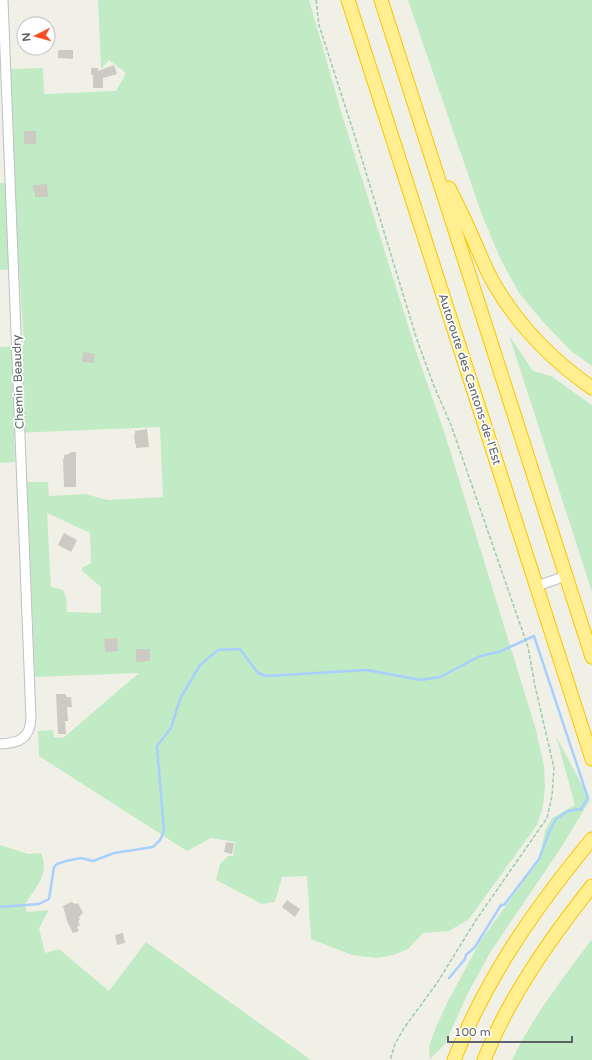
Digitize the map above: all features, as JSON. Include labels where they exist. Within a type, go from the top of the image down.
[{"type":"highway","name":"Autoroute des Cantons-de-l'Est","points":[[348,0],[592,759]]},
{"type":"highway","points":[[382,0],[592,656]]},
{"type":"highway","points":[[429,147],[484,264],[502,297],[518,319],[539,343],[592,388]]},
{"type":"highway","points":[[454,1060],[481,999],[504,958],[543,900],[592,839]]},
{"type":"highway","points":[[484,1060],[501,1021],[518,992],[554,938],[592,886]]},
{"type":"street","name":"Chemin Beaudry","points":[[0,744],[13,743],[24,737],[28,732],[31,718],[3,0]]},
{"type":"street","points":[[537,586],[566,576]]},
{"type":"path","points":[[316,0],[319,25],[362,156],[417,340],[450,425],[528,647],[535,686],[553,762],[553,789],[548,814],[543,824],[489,901],[437,983],[404,1028],[395,1044],[390,1060]]},
{"type":"green space","points":[[98,0],[309,0],[343,118],[417,354],[444,431],[536,730],[544,766],[545,787],[543,806],[537,825],[469,919],[449,931],[423,933],[408,949],[393,955],[377,958],[352,955],[311,939],[307,876],[282,877],[275,902],[262,904],[216,880],[220,864],[228,856],[233,856],[235,842],[211,838],[187,851],[39,756],[38,731],[53,730],[54,737],[63,738],[139,673],[35,677],[27,482],[48,482],[49,496],[85,494],[108,500],[163,497],[160,427],[14,433],[15,462],[0,463],[0,347],[24,345],[19,269],[0,270],[0,183],[15,183],[11,69],[43,68],[44,94],[116,91],[126,73],[109,60],[101,69]],"holes":[[[47,513],[90,533],[91,563],[82,568],[82,571],[101,587],[101,613],[67,612],[66,597],[63,590],[51,587]]]},
{"type":"green space","points":[[408,0],[592,0],[592,366],[571,351],[544,323],[519,293],[501,260],[482,215]]},
{"type":"green space","points":[[509,335],[533,371],[551,376],[592,405],[592,592]]},
{"type":"green space","points":[[556,736],[590,800],[559,851],[491,951],[468,993],[445,1044],[430,1059],[429,1046],[436,1027],[448,1001],[480,942],[539,859],[545,831],[552,818],[575,805]]},
{"type":"green space","points":[[0,845],[28,854],[41,853],[44,867],[43,874],[25,904],[27,912],[49,910],[39,928],[45,953],[59,949],[109,991],[146,942],[311,1060],[0,1060]]},
{"type":"green space","points":[[592,939],[592,1060],[512,1060],[529,1028],[559,983]]},
{"type":"building","points":[[73,50],[73,59],[58,58],[58,51]]},
{"type":"building","points":[[114,65],[117,74],[103,78],[103,88],[93,88],[93,75],[91,75],[91,68],[98,68],[98,71]]},
{"type":"building","points":[[24,131],[36,131],[36,144],[24,144]]},
{"type":"building","points":[[47,184],[48,197],[35,197],[33,185]]},
{"type":"building","points":[[83,352],[95,354],[94,363],[82,362]]},
{"type":"building","points":[[147,429],[149,447],[136,448],[134,435],[135,431]]},
{"type":"building","points":[[71,452],[76,452],[76,487],[64,487],[63,459],[64,455]]},
{"type":"building","points":[[64,533],[77,540],[71,552],[58,545]]},
{"type":"building","points":[[117,638],[118,651],[105,652],[104,639]]},
{"type":"building","points":[[136,649],[150,649],[150,661],[136,662]]},
{"type":"building","points":[[56,694],[66,694],[66,697],[71,697],[72,707],[67,707],[68,721],[65,721],[66,734],[58,734]]},
{"type":"building","points":[[226,842],[234,843],[232,854],[224,852]]},
{"type":"building","points":[[287,900],[300,909],[295,917],[282,907]]},
{"type":"building","points":[[71,902],[76,904],[78,903],[83,913],[79,917],[80,920],[78,921],[80,925],[77,927],[79,931],[73,933],[67,921],[63,906]]},
{"type":"building","points":[[123,933],[125,943],[117,945],[115,935]]},
{"type":"waterway","points":[[0,907],[39,904],[49,899],[54,867],[57,864],[81,858],[93,861],[114,853],[153,847],[160,840],[164,831],[157,746],[171,728],[180,699],[200,665],[218,650],[240,649],[258,673],[267,676],[367,670],[421,680],[440,677],[480,656],[499,652],[534,636],[588,798],[581,809],[568,811],[556,819],[550,830],[539,859],[504,905],[501,905],[475,947],[466,955],[465,959],[449,978]]}]
